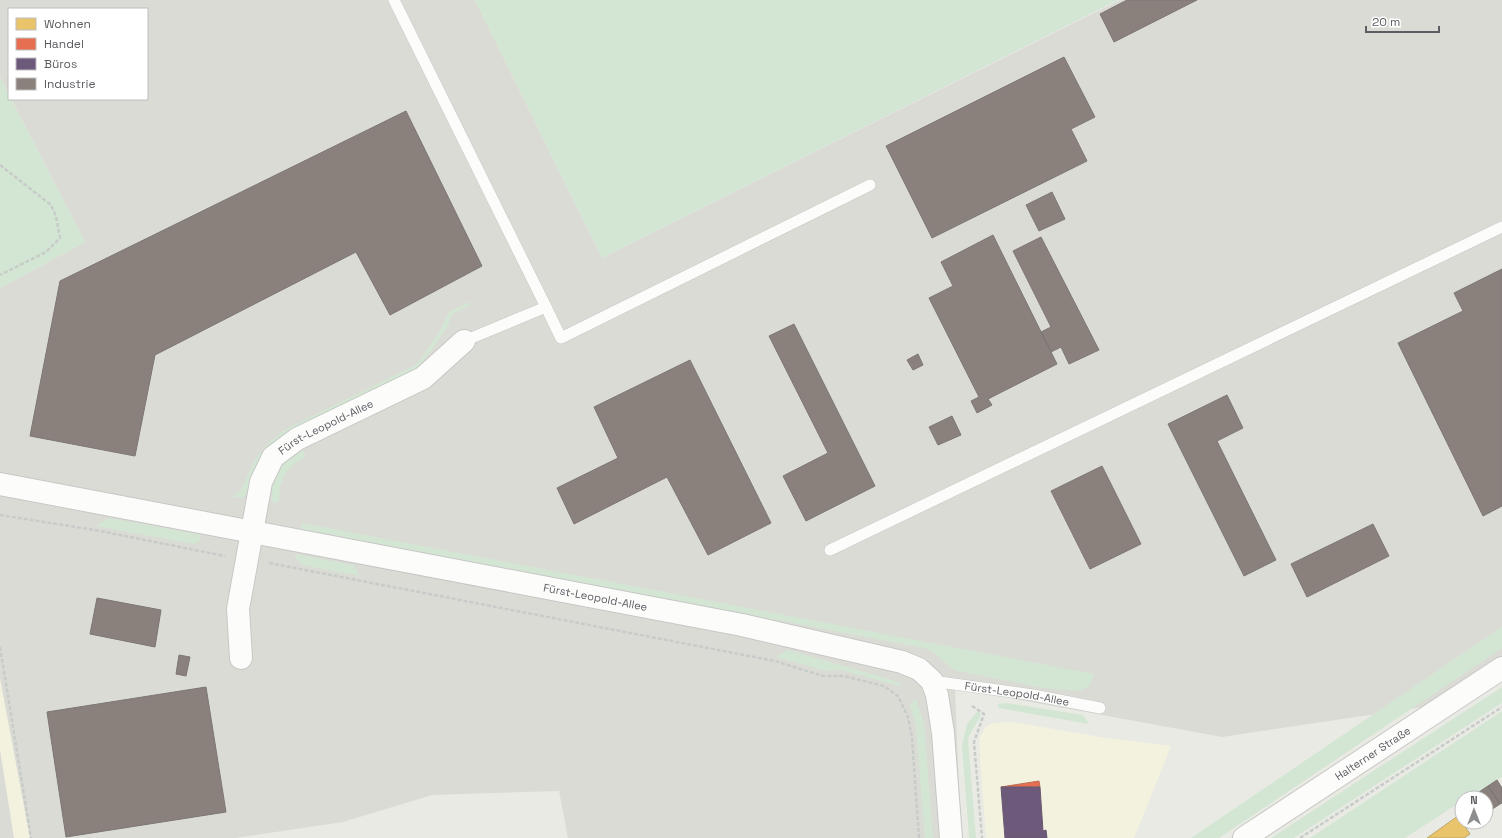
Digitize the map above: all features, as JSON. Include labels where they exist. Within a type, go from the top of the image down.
[{"type":"street","name":"Fürst-Leopold-Allee","points":[[241,658],[238,609],[261,482],[273,457],[297,439],[423,378],[464,341]]},
{"type":"street","name":"Fürst-Leopold-Allee","points":[[0,484],[742,625],[902,662],[919,670],[932,681]]},
{"type":"street","name":"Halterner Straße","points":[[1244,838],[1502,668]]},
{"type":"street","points":[[932,681],[940,710],[951,838]]},
{"type":"lane","points":[[394,0],[561,338],[870,185]]},
{"type":"lane","points":[[830,550],[1502,227]]},
{"type":"lane","points":[[464,341],[546,307]]},
{"type":"lane","name":"Fürst-Leopold-Allee","points":[[932,681],[1033,695],[1100,708]]},
{"type":"path","points":[[0,165],[51,205],[56,216],[60,238],[46,252],[0,275]]},
{"type":"path","points":[[0,515],[95,530],[775,661],[823,676],[844,676],[884,686],[898,696],[908,717],[912,738],[919,838]]},
{"type":"path","points":[[0,647],[31,838]]},
{"type":"path","points":[[971,706],[984,714],[974,742],[982,838]]},
{"type":"path","points":[[1300,838],[1502,707]]},
{"type":"shaded area","points":[[0,0],[475,0],[602,258],[1120,0],[1502,0],[1502,668],[1450,703],[1222,737],[955,688],[961,838],[568,838],[559,791],[432,795],[343,822],[235,838],[30,838],[0,678],[0,288],[85,242],[12,100],[148,100],[148,8],[8,8],[8,93],[0,77]]},
{"type":"shaded area","points":[[475,0],[1118,0],[602,258]]},
{"type":"shaded area","points":[[0,77],[8,93],[8,100],[12,100],[85,242],[0,288]]},
{"type":"shaded area","points":[[469,302],[470,305],[451,315],[448,326],[419,367],[304,424],[262,456],[256,465],[247,492],[243,498],[233,497],[240,491],[251,468],[266,445],[288,428],[414,366],[418,363],[440,331],[449,312]]},
{"type":"shaded area","points":[[302,450],[306,456],[285,474],[279,493],[279,501],[277,503],[272,502],[272,485],[278,472],[283,465]]},
{"type":"shaded area","points":[[109,518],[202,535],[199,542],[194,544],[96,526]]},
{"type":"shaded area","points":[[302,523],[1094,674],[1089,686],[1079,691],[1045,688],[958,671],[952,669],[935,653],[924,648],[301,529]]},
{"type":"shaded area","points":[[295,554],[353,565],[360,576],[303,565],[297,560]]},
{"type":"shaded area","points":[[1502,627],[1502,648],[1219,838],[1191,838]]},
{"type":"shaded area","points":[[788,650],[892,680],[903,685],[899,686],[842,670],[827,671],[776,657]]},
{"type":"shaded area","points":[[0,678],[30,838],[0,838]]},
{"type":"shaded area","points":[[1502,687],[1502,703],[1294,838],[1271,838]]},
{"type":"shaded area","points":[[916,699],[924,724],[933,838],[925,838],[916,726],[910,705]]},
{"type":"shaded area","points":[[1007,703],[1083,715],[1089,724],[998,708],[998,704]]},
{"type":"shaded area","points":[[978,711],[981,714],[968,740],[976,838],[969,838],[962,745],[967,724]]},
{"type":"shaded area","points":[[1502,711],[1502,777],[1482,790],[1454,790],[1454,806],[1405,838],[1310,838]]},
{"type":"shaded area","points":[[1013,722],[1100,737],[1171,746],[1134,838],[986,838],[979,743],[980,737],[986,727],[990,724]]},
{"type":"shaded area","points":[[0,750],[14,838],[0,838]]},
{"type":"building: Wohnen","points":[[1454,819],[1454,830],[1467,830],[1470,834],[1464,838],[1427,838]]},
{"type":"building: Handel","points":[[1039,781],[1040,787],[1001,787]]},
{"type":"building: Büros","points":[[1001,787],[1040,787],[1043,831],[1046,830],[1047,838],[1005,838]]},
{"type":"building: Industrie","points":[[1127,0],[1197,0],[1114,42],[1100,14]]},
{"type":"building: Industrie","points":[[1064,57],[1095,117],[1071,129],[1087,161],[932,238],[886,146]]},
{"type":"building: Industrie","points":[[406,111],[482,266],[390,315],[356,252],[155,355],[135,456],[30,436],[60,281]]},
{"type":"building: Industrie","points":[[1052,192],[1065,219],[1039,231],[1026,205]]},
{"type":"building: Industrie","points":[[993,235],[1057,364],[988,399],[992,405],[977,413],[971,401],[979,397],[929,298],[953,286],[941,262]]},
{"type":"building: Industrie","points":[[1041,237],[1099,350],[1069,364],[1061,347],[1051,352],[1041,332],[1051,327],[1013,251]]},
{"type":"building: Industrie","points":[[1502,269],[1502,506],[1483,516],[1398,343],[1463,311],[1454,293]]},
{"type":"building: Industrie","points":[[794,324],[875,486],[806,521],[783,476],[828,453],[769,336]]},
{"type":"building: Industrie","points":[[918,354],[923,365],[913,370],[907,360]]},
{"type":"building: Industrie","points":[[690,360],[771,523],[708,555],[667,477],[574,524],[557,488],[618,458],[594,407]]},
{"type":"building: Industrie","points":[[1227,395],[1243,428],[1217,441],[1276,560],[1244,576],[1168,424]]},
{"type":"building: Industrie","points":[[952,416],[961,435],[938,445],[929,427]]},
{"type":"building: Industrie","points":[[1102,466],[1141,544],[1090,569],[1051,491]]},
{"type":"building: Industrie","points":[[1373,524],[1389,556],[1307,597],[1291,564]]},
{"type":"building: Industrie","points":[[97,598],[161,610],[155,647],[90,634]]},
{"type":"building: Industrie","points":[[179,655],[190,657],[186,676],[176,674]]},
{"type":"building: Industrie","points":[[206,687],[226,812],[66,837],[47,712]]},
{"type":"building: Industrie","points":[[1497,780],[1502,788],[1502,803],[1500,804],[1494,795],[1494,790],[1491,790],[1488,786]]},
{"type":"building: Industrie","points":[[1488,786],[1491,790],[1482,790]]},
{"type":"building: Industrie","points":[[1494,795],[1500,804],[1494,808]]}]
